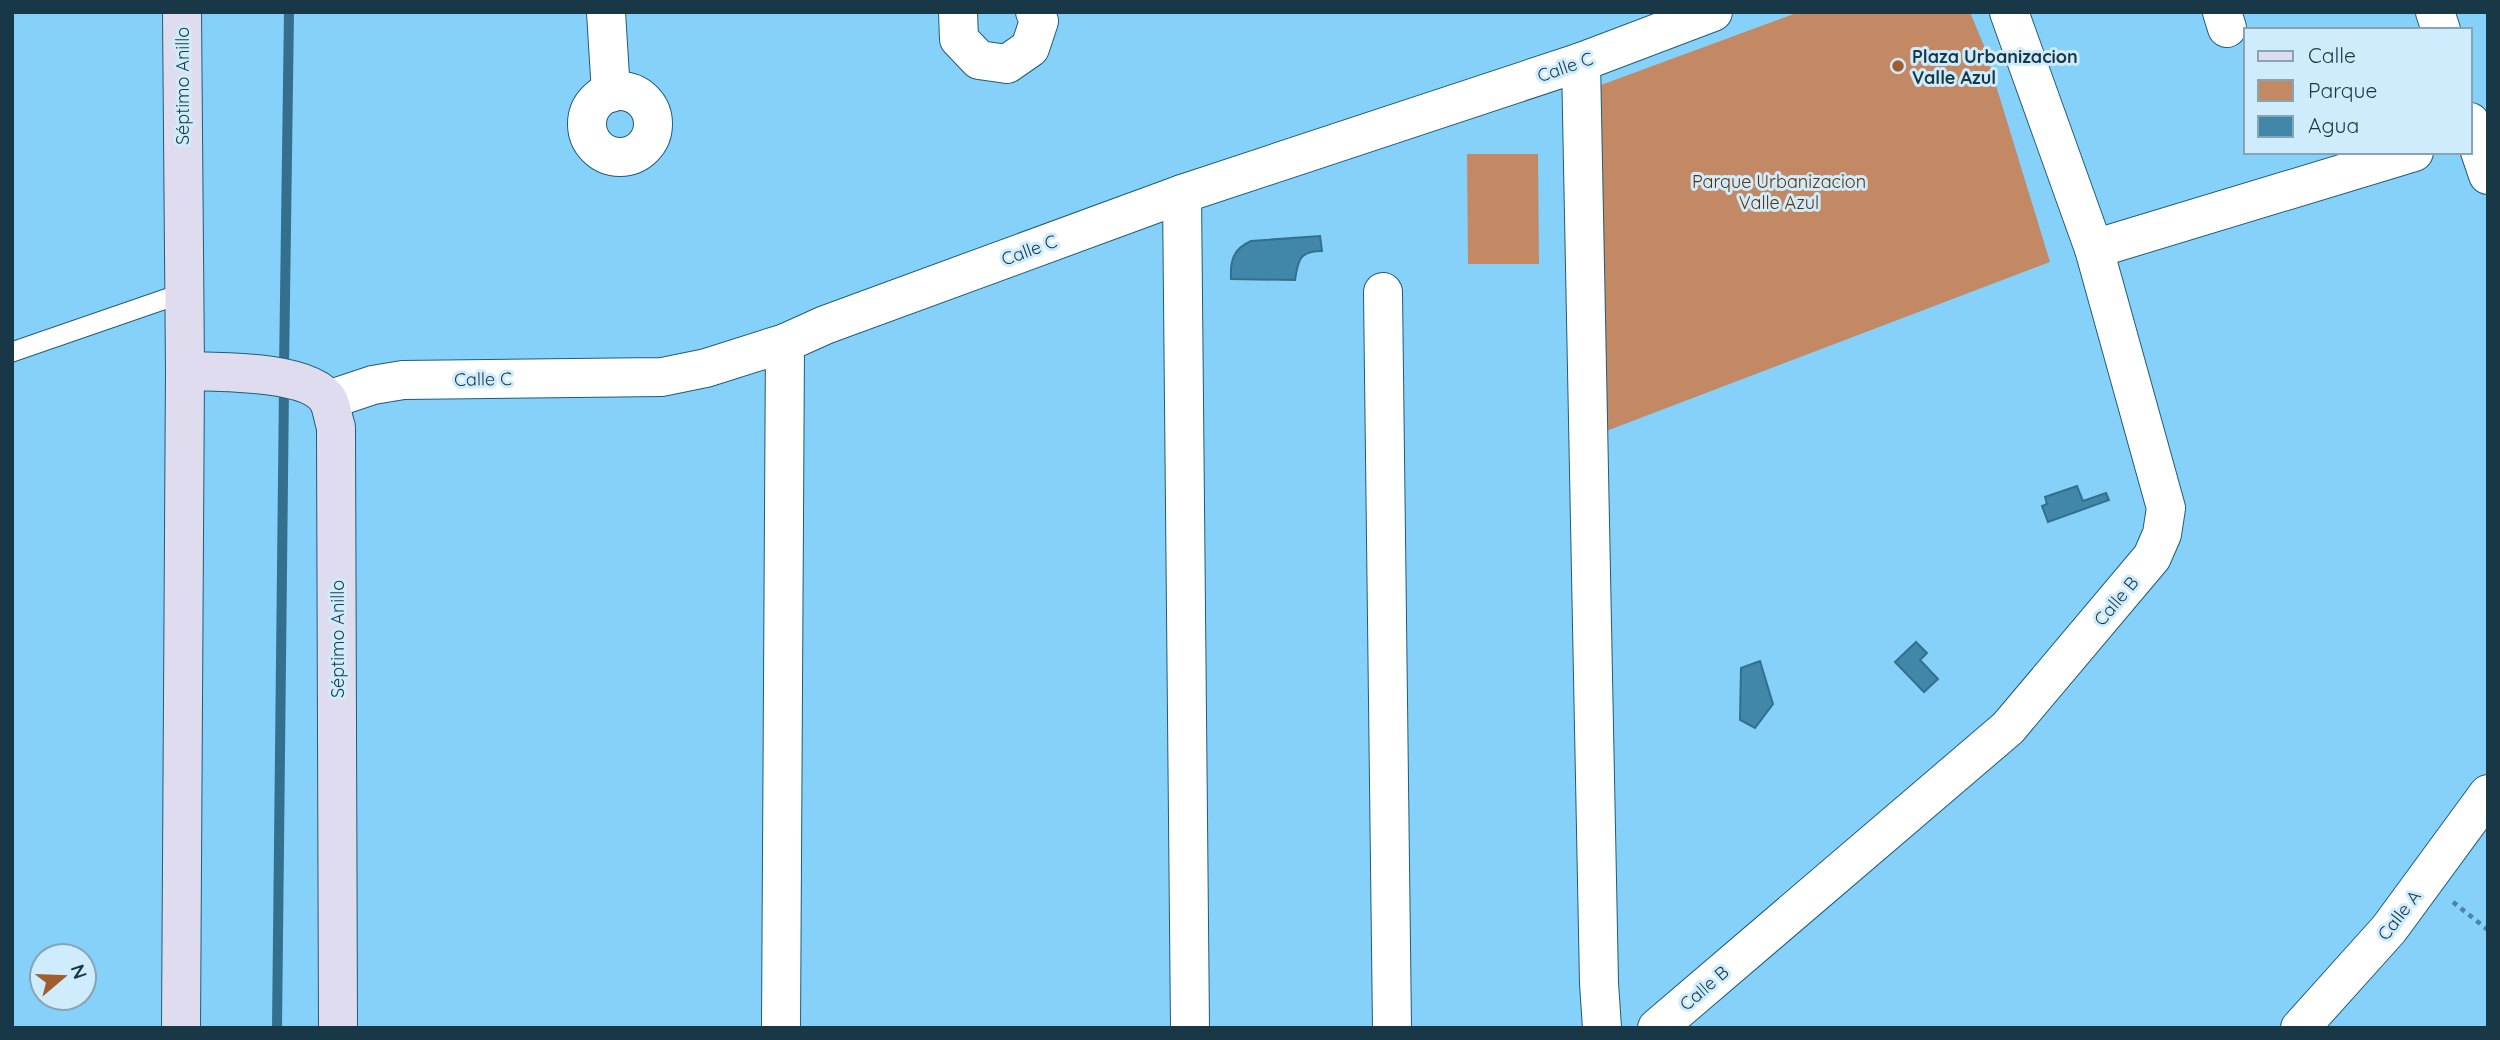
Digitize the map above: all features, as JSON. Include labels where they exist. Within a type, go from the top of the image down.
[{"type":"main road","name":"Séptimo Anillo","points":[[181,1028],[185,370],[182,12]]},
{"type":"main road","points":[[185,370],[268,375],[321,394]]},
{"type":"main road","name":"Séptimo Anillo","points":[[321,394],[335,427],[337,483],[338,1028]]},
{"type":"street","points":[[607,12],[611,93]]},
{"type":"street","points":[[958,12],[960,39],[979,61],[1007,64],[1030,48],[1039,21],[1035,12]]},
{"type":"street","name":"Calle C","points":[[321,394],[404,380],[662,377],[706,368],[785,343],[1182,194],[1581,62],[1713,12]]},
{"type":"street","name":"Calle B","points":[[1657,1028],[2008,728],[2152,557],[2162,534],[2166,508],[2094,249],[2009,12]]},
{"type":"street","points":[[1581,62],[1588,497],[1602,1028]]},
{"type":"street","points":[[2472,130],[2488,175]]},
{"type":"street","points":[[2094,249],[2407,154]]},
{"type":"street","points":[[1182,194],[1189,1028]]},
{"type":"street","points":[[1383,292],[1392,1028]]},
{"type":"street","points":[[782,1028],[785,343]]},
{"type":"street","name":"Calle A","points":[[2300,1028],[2389,929],[2488,794]]},
{"type":"lane","points":[[12,352],[183,293]]},
{"type":"path","points":[[2450,900],[2488,930]]},
{"type":"green space","name":"Parque Urbanizacion Valle Azul","points":[[1799,12],[1970,12],[1984,46],[2050,262],[1601,433],[1601,85]]},
{"type":"green space","points":[[1467,154],[1538,154],[1539,264],[1468,264]]},
{"type":"water","points":[[1320,236],[1322,251],[1308,253],[1301,258],[1295,280],[1231,279],[1231,267],[1236,252],[1251,241]]},
{"type":"water","points":[[2077,486],[2083,501],[2106,493],[2109,500],[2048,522],[2042,506],[2047,504],[2045,497]]},
{"type":"water","points":[[1916,642],[1927,653],[1920,660],[1938,679],[1924,692],[1895,662]]},
{"type":"water","points":[[1760,661],[1773,704],[1755,728],[1740,720],[1741,668]]},
{"type":"waterway","points":[[284,370],[289,12]]},
{"type":"waterway","points":[[277,1028],[284,387]]},
{"type":"place","name":"Plaza Urbanizacion Valle Azul","points":[[1898,66]]}]
